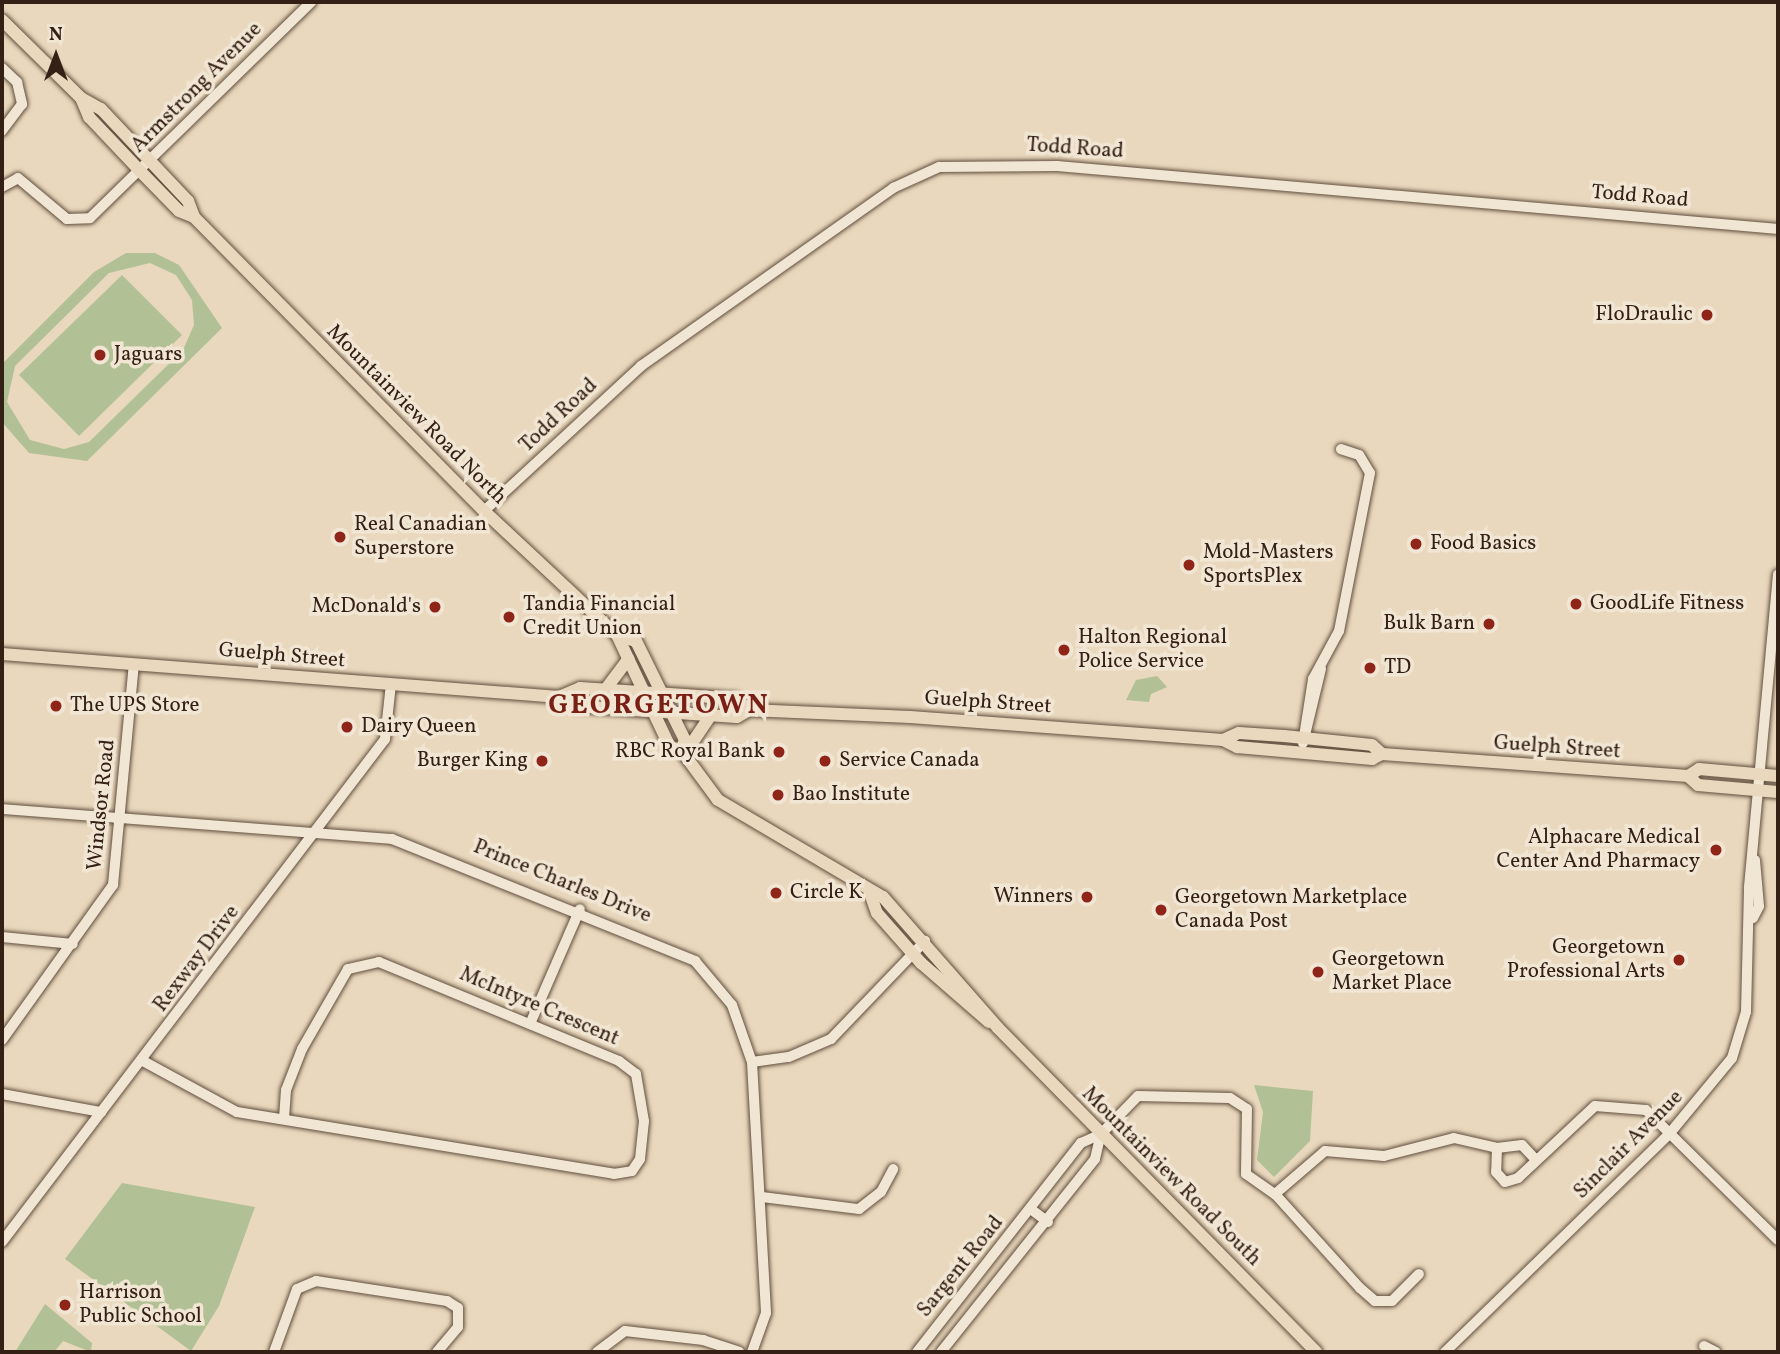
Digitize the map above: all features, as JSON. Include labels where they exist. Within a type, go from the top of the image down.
[{"type":"main road","name":"Mountainview Road North","points":[[2,20],[81,99],[101,110],[188,201],[194,217]]},
{"type":"main road","name":"Mountainview Road North","points":[[81,99],[89,117],[179,211],[194,217],[484,511],[617,635],[654,712]]},
{"type":"main road","name":"Mountainview Road North","points":[[617,635],[636,641],[674,712]]},
{"type":"main road","name":"Guelph Street","points":[[2,654],[559,697],[575,706],[654,712],[737,716],[749,710],[1223,740],[1237,747],[1372,759],[1382,754],[1688,776],[1699,769],[1778,776]]},
{"type":"main road","points":[[605,690],[628,659]]},
{"type":"main road","name":"Guelph Street","points":[[559,697],[580,688],[737,699],[749,710]]},
{"type":"main road","name":"Mountainview Road South","points":[[654,712],[670,747],[682,753],[718,800],[819,854],[870,893],[883,897],[998,1028],[1316,1352]]},
{"type":"main road","name":"Mountainview Road South","points":[[674,712],[685,740],[682,753]]},
{"type":"main road","points":[[682,753],[711,715]]},
{"type":"main road","name":"Guelph Street","points":[[1223,740],[1239,733],[1303,738],[1372,745],[1382,754]]},
{"type":"main road","name":"Guelph Street","points":[[1688,776],[1698,785],[1778,792]]},
{"type":"main road","name":"Mountainview Road South","points":[[870,893],[877,913],[914,953],[998,1028]]},
{"type":"street","name":"Armstrong Avenue","points":[[2,187],[18,178],[28,182],[66,219],[80,221],[141,172],[311,2]]},
{"type":"street","points":[[2,68],[17,82],[22,104],[2,131]]},
{"type":"street","name":"Todd Road","points":[[484,511],[641,366],[893,188],[939,167],[1057,166],[1778,229]]},
{"type":"street","points":[[1303,753],[1307,702],[1339,631],[1370,473],[1359,455],[1341,449]]},
{"type":"street","name":"Sinclair Avenue","points":[[1753,918],[1749,887],[1755,860],[1762,791],[1778,574]]},
{"type":"street","name":"Windsor Road","points":[[2,1040],[74,944],[113,885],[122,817],[134,664]]},
{"type":"street","name":"Rexway Drive","points":[[2,1242],[319,830],[385,739],[391,684]]},
{"type":"street","name":"Prince Charles Drive","points":[[2,809],[319,830],[423,848],[580,909],[695,961],[732,1005],[752,1062],[762,1197],[766,1312],[751,1352]]},
{"type":"street","name":"Sinclair Avenue","points":[[1445,1352],[1670,1133],[1732,1058],[1746,1012],[1753,918],[1759,880],[1755,860]]},
{"type":"street","points":[[1749,887],[1759,880]]},
{"type":"street","points":[[530,1024],[580,909]]},
{"type":"street","points":[[2,937],[74,944]]},
{"type":"street","points":[[752,1062],[789,1057],[831,1039],[925,942]]},
{"type":"street","name":"McIntyre Crescent","points":[[143,1061],[237,1112],[284,1117],[614,1174],[632,1171],[640,1159],[643,1121],[636,1073],[530,1024],[397,968],[363,963],[348,969],[302,1049],[286,1090],[284,1117]]},
{"type":"street","points":[[2,1094],[101,1112]]},
{"type":"street","points":[[1101,1134],[1138,1096],[1230,1098],[1251,1117],[1246,1174],[1275,1194],[1375,1301],[1392,1301],[1419,1274]]},
{"type":"street","points":[[1497,1147],[1496,1172],[1505,1182],[1595,1106],[1646,1110],[1778,1240]]},
{"type":"street","name":"Sargent Road","points":[[921,1351],[1081,1143],[1101,1134]]},
{"type":"street","name":"Sargent Road","points":[[941,1352],[1048,1222],[1097,1156],[1101,1134]]},
{"type":"street","points":[[1275,1194],[1325,1151],[1384,1156],[1454,1138],[1497,1147],[1522,1145],[1535,1159]]},
{"type":"street","points":[[762,1197],[859,1209],[881,1192],[893,1169]]},
{"type":"street","name":"Sargent Road","points":[[1031,1210],[1048,1222]]},
{"type":"street","points":[[274,1352],[298,1289],[316,1281],[447,1301],[458,1308],[457,1327],[437,1352]]},
{"type":"street","points":[[597,1352],[625,1331],[703,1340],[739,1352]]},
{"type":"street","points":[[1704,1346],[1716,1352]]},
{"type":"green space","points":[[126,253],[155,253],[179,265],[222,328],[87,461],[29,453],[2,422],[4,362],[94,272]],"holes":[[[150,263],[176,275],[192,300],[194,325],[183,350],[89,442],[64,449],[30,440],[7,402],[15,366],[109,273]]]},
{"type":"green space","name":"Jaguars","points":[[122,275],[182,335],[79,436],[19,375]]},
{"type":"green space","points":[[1157,676],[1167,687],[1151,694],[1149,702],[1126,700],[1136,680]]},
{"type":"green space","points":[[1254,1085],[1313,1091],[1310,1141],[1274,1177],[1257,1160],[1263,1112]]},
{"type":"green space","points":[[122,1183],[255,1207],[219,1306],[191,1351],[65,1259]]},
{"type":"green space","points":[[45,1304],[92,1343],[91,1352],[63,1341],[54,1352],[15,1352]]},
{"type":"place","name":"FloDraulic","points":[[1707,315]]},
{"type":"place","name":"Jaguars","points":[[100,355]]},
{"type":"place","name":"Real Canadian Superstore","points":[[340,537]]},
{"type":"place","name":"Food Basics","points":[[1416,544]]},
{"type":"place","name":"Mold-Masters SportsPlex","points":[[1189,565]]},
{"type":"place","name":"GoodLife Fitness","points":[[1576,604]]},
{"type":"place","name":"McDonald's","points":[[435,607]]},
{"type":"place","name":"Tandia Financial Credit Union","points":[[509,617]]},
{"type":"place","name":"Bulk Barn","points":[[1489,624]]},
{"type":"place","name":"Halton Regional Police Service","points":[[1064,650]]},
{"type":"place","name":"TD","points":[[1370,668]]},
{"type":"place","name":"The UPS Store","points":[[56,706]]},
{"type":"place","name":"Dairy Queen","points":[[347,727]]},
{"type":"place","name":"RBC Royal Bank","points":[[779,752]]},
{"type":"place","name":"Burger King","points":[[542,761]]},
{"type":"place","name":"Service Canada","points":[[825,761]]},
{"type":"place","name":"Bao Institute","points":[[778,795]]},
{"type":"place","name":"Alphacare Medical Center And Pharmacy","points":[[1716,850]]},
{"type":"place","name":"Circle K","points":[[776,893]]},
{"type":"place","name":"Winners","points":[[1087,897]]},
{"type":"place","name":"Georgetown Marketplace Canada Post","points":[[1161,910]]},
{"type":"place","name":"Georgetown Professional Arts","points":[[1679,960]]},
{"type":"place","name":"Georgetown Market Place","points":[[1318,972]]},
{"type":"place","name":"Harrison Public School","points":[[65,1305]]},
{"type":"district","name":"GEORGETOWN","points":[[659,706]]}]
